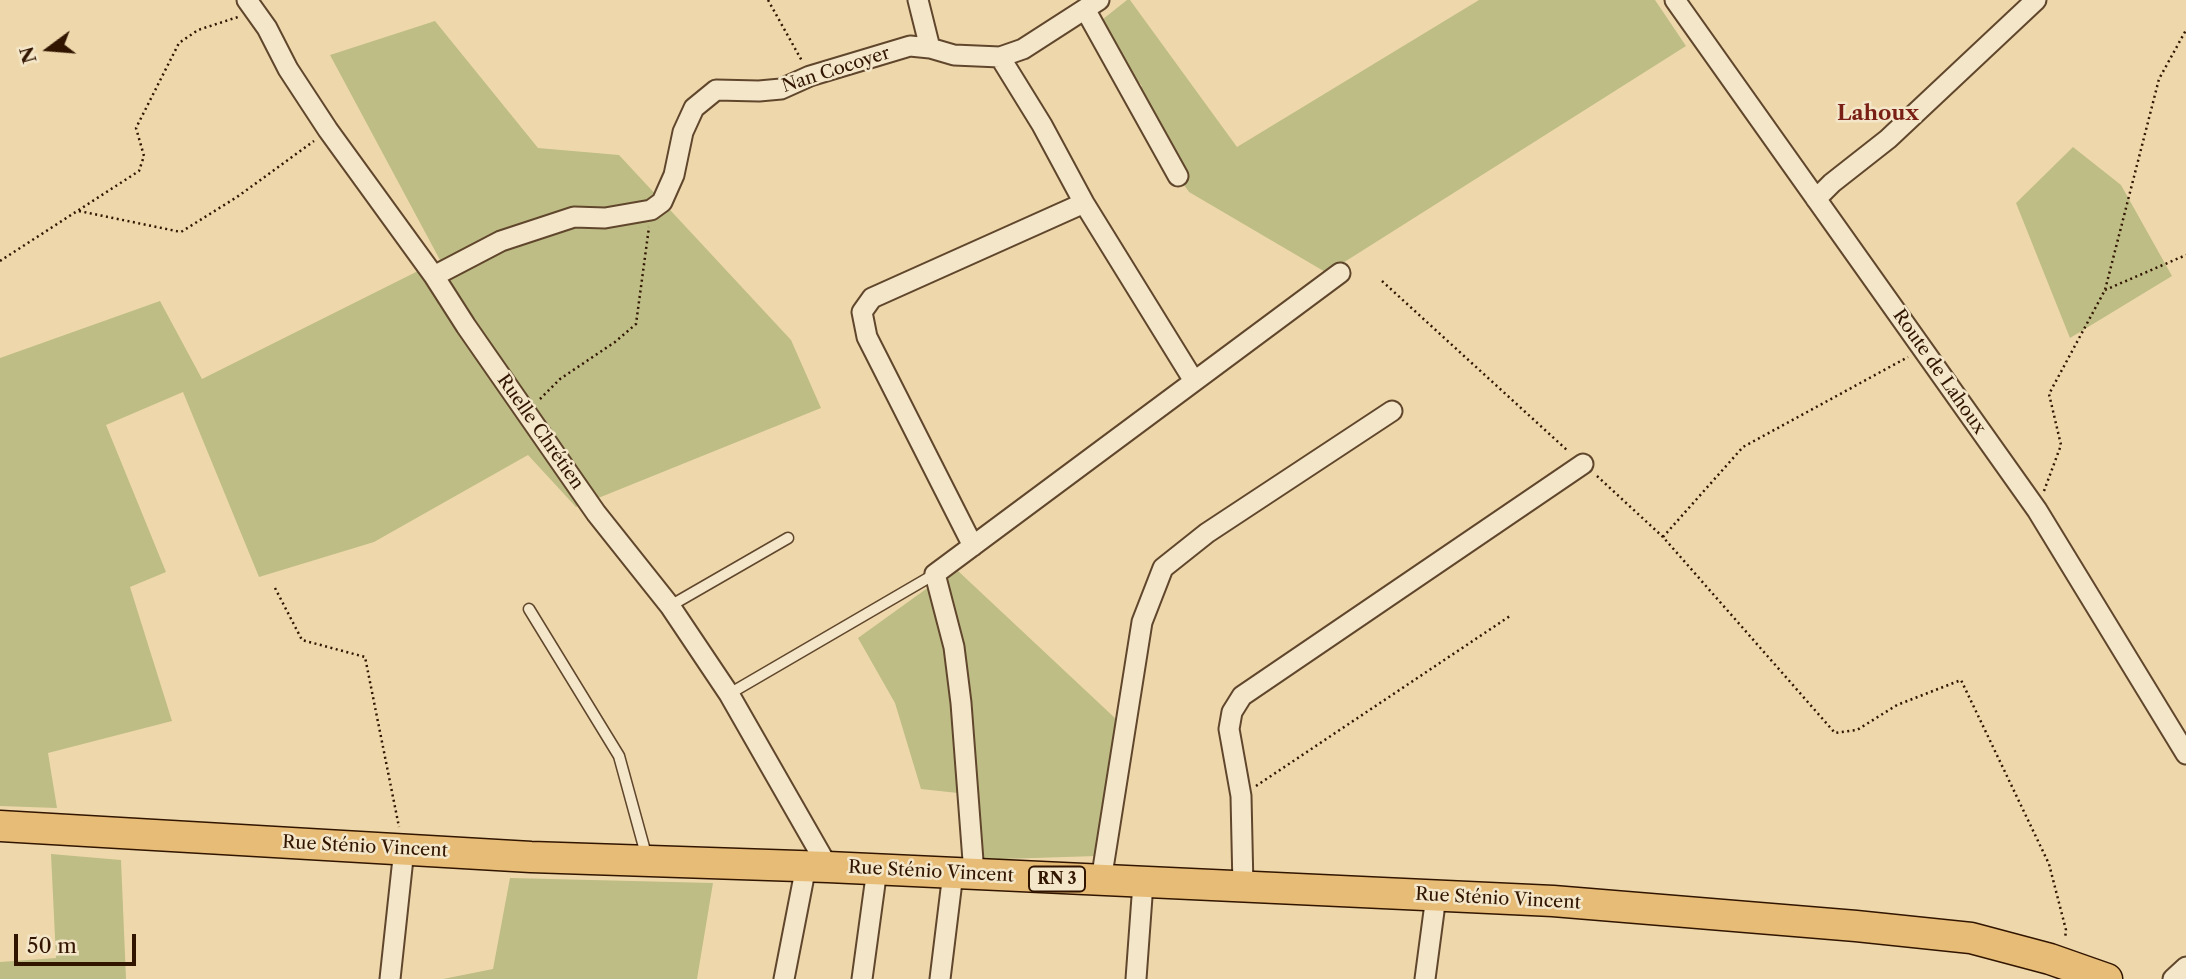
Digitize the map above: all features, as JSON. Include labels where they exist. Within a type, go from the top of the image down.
[{"type":"main road","name":"Rue Sténio Vincent","points":[[0,826],[649,862],[877,869],[1553,901],[1970,938],[2108,979]]},
{"type":"street","points":[[918,0],[930,48]]},
{"type":"street","name":"Route de Lahoux","points":[[1675,0],[2037,510],[2186,754]]},
{"type":"street","points":[[1816,199],[1888,138],[2032,2]]},
{"type":"street","name":"Nan Cocoyer","points":[[651,210],[662,202],[674,175],[682,132],[694,108],[716,90],[780,89],[810,76],[911,46],[954,55],[1000,57],[1023,49],[1092,4]]},
{"type":"street","points":[[1092,4],[1178,176]]},
{"type":"street","name":"Ruelle Chrétien","points":[[251,6],[328,130],[435,276],[466,326],[597,513],[670,606],[729,694],[817,867]]},
{"type":"street","points":[[1000,57],[1042,125],[1084,203],[1194,381]]},
{"type":"street","points":[[973,546],[867,337],[862,312],[872,298],[1084,203]]},
{"type":"street","points":[[435,276],[502,241],[575,217],[605,218],[651,210]]},
{"type":"street","points":[[940,979],[963,874],[961,703],[954,648],[935,574],[1340,272]]},
{"type":"street","points":[[1101,881],[1142,622],[1163,568],[1207,533],[1392,411]]},
{"type":"street","points":[[1243,887],[1241,796],[1230,729],[1232,712],[1242,696],[1583,464]]},
{"type":"street","points":[[390,979],[404,849]]},
{"type":"street","points":[[784,979],[817,867]]},
{"type":"street","points":[[862,979],[877,869]]},
{"type":"street","points":[[1136,979],[1143,883]]},
{"type":"street","points":[[1425,979],[1436,896]]},
{"type":"street","points":[[2173,979],[2186,967]]},
{"type":"lane","points":[[670,606],[788,538]]},
{"type":"lane","points":[[729,694],[935,574]]},
{"type":"lane","points":[[529,609],[619,755],[649,862]]},
{"type":"path","points":[[768,0],[810,76]]},
{"type":"path","points":[[0,261],[139,172],[144,156],[136,128],[179,43],[198,30],[251,6]]},
{"type":"path","points":[[2037,510],[2061,444],[2049,394],[2105,290],[2159,79],[2186,30]]},
{"type":"path","points":[[78,211],[181,232],[237,197],[328,130]]},
{"type":"path","points":[[535,424],[540,399],[560,379],[615,342],[636,324],[651,210]]},
{"type":"path","points":[[2105,290],[2186,255]]},
{"type":"path","points":[[1382,281],[1663,537],[1835,733],[1857,730],[1897,705],[1961,680],[2049,864],[2066,930],[2062,964]]},
{"type":"path","points":[[1663,537],[1743,447],[1923,349]]},
{"type":"path","points":[[275,588],[302,640],[365,657],[404,849]]},
{"type":"path","points":[[1241,796],[1510,616]]},
{"type":"shaded area","points":[[1130,0],[1237,147],[1479,0],[1655,0],[1686,46],[1327,273],[1189,192],[1125,102],[1142,86],[1093,27]]},
{"type":"shaded area","points":[[435,21],[538,148],[619,155],[791,340],[821,408],[576,507],[528,455],[374,542],[259,577],[183,392],[106,425],[166,572],[130,587],[172,721],[48,753],[57,808],[0,806],[0,358],[160,301],[202,379],[440,260],[330,55]]},
{"type":"shaded area","points":[[2073,147],[2121,185],[2172,276],[2070,338],[2016,203]]},
{"type":"shaded area","points":[[957,570],[1116,719],[1097,856],[970,860],[967,794],[921,789],[895,703],[858,638]]},
{"type":"shaded area","points":[[51,854],[121,860],[126,979],[0,979],[0,962],[56,958]]},
{"type":"shaded area","points":[[510,878],[713,883],[697,979],[443,979],[493,969]]},
{"type":"district","name":"Lahoux","points":[[1878,114]]}]
